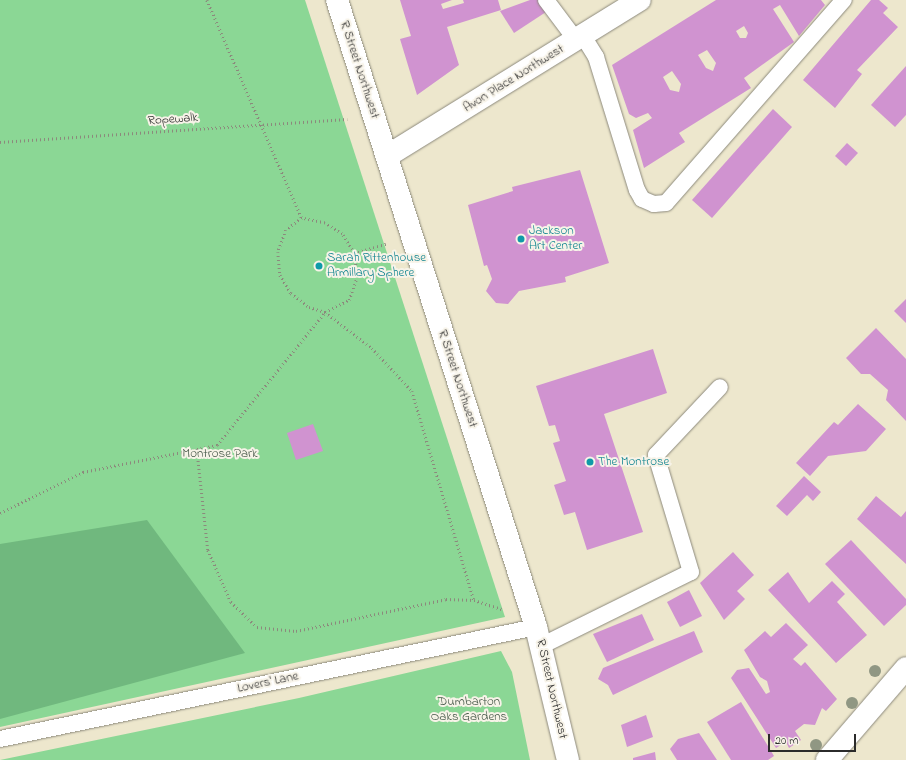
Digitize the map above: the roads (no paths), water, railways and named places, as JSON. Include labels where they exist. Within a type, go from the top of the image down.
[{"type":"street","name":"R Street Northwest","points":[[336,0],[387,156],[539,637],[568,760]]},
{"type":"street","name":"Avon Place Northwest","points":[[387,156],[640,0]]},
{"type":"street","points":[[827,760],[906,668]]},
{"type":"lane","points":[[546,0],[596,57],[638,190],[648,201],[666,202],[844,0]]},
{"type":"lane","name":"Lovers' Lane","points":[[0,739],[539,637],[691,572],[656,455],[720,387]]},
{"type":"place","name":"Jackson Art Center","points":[[521,239]]},
{"type":"place","name":"Sarah Rittenhouse Armillary Sphere","points":[[319,266]]},
{"type":"place","name":"The Montrose","points":[[590,462]]},
{"type":"park label","name":"Montrose Park","points":[[220,454]]},
{"type":"park label","name":"Dumbarton Oaks Gardens","points":[[469,710]]}]
